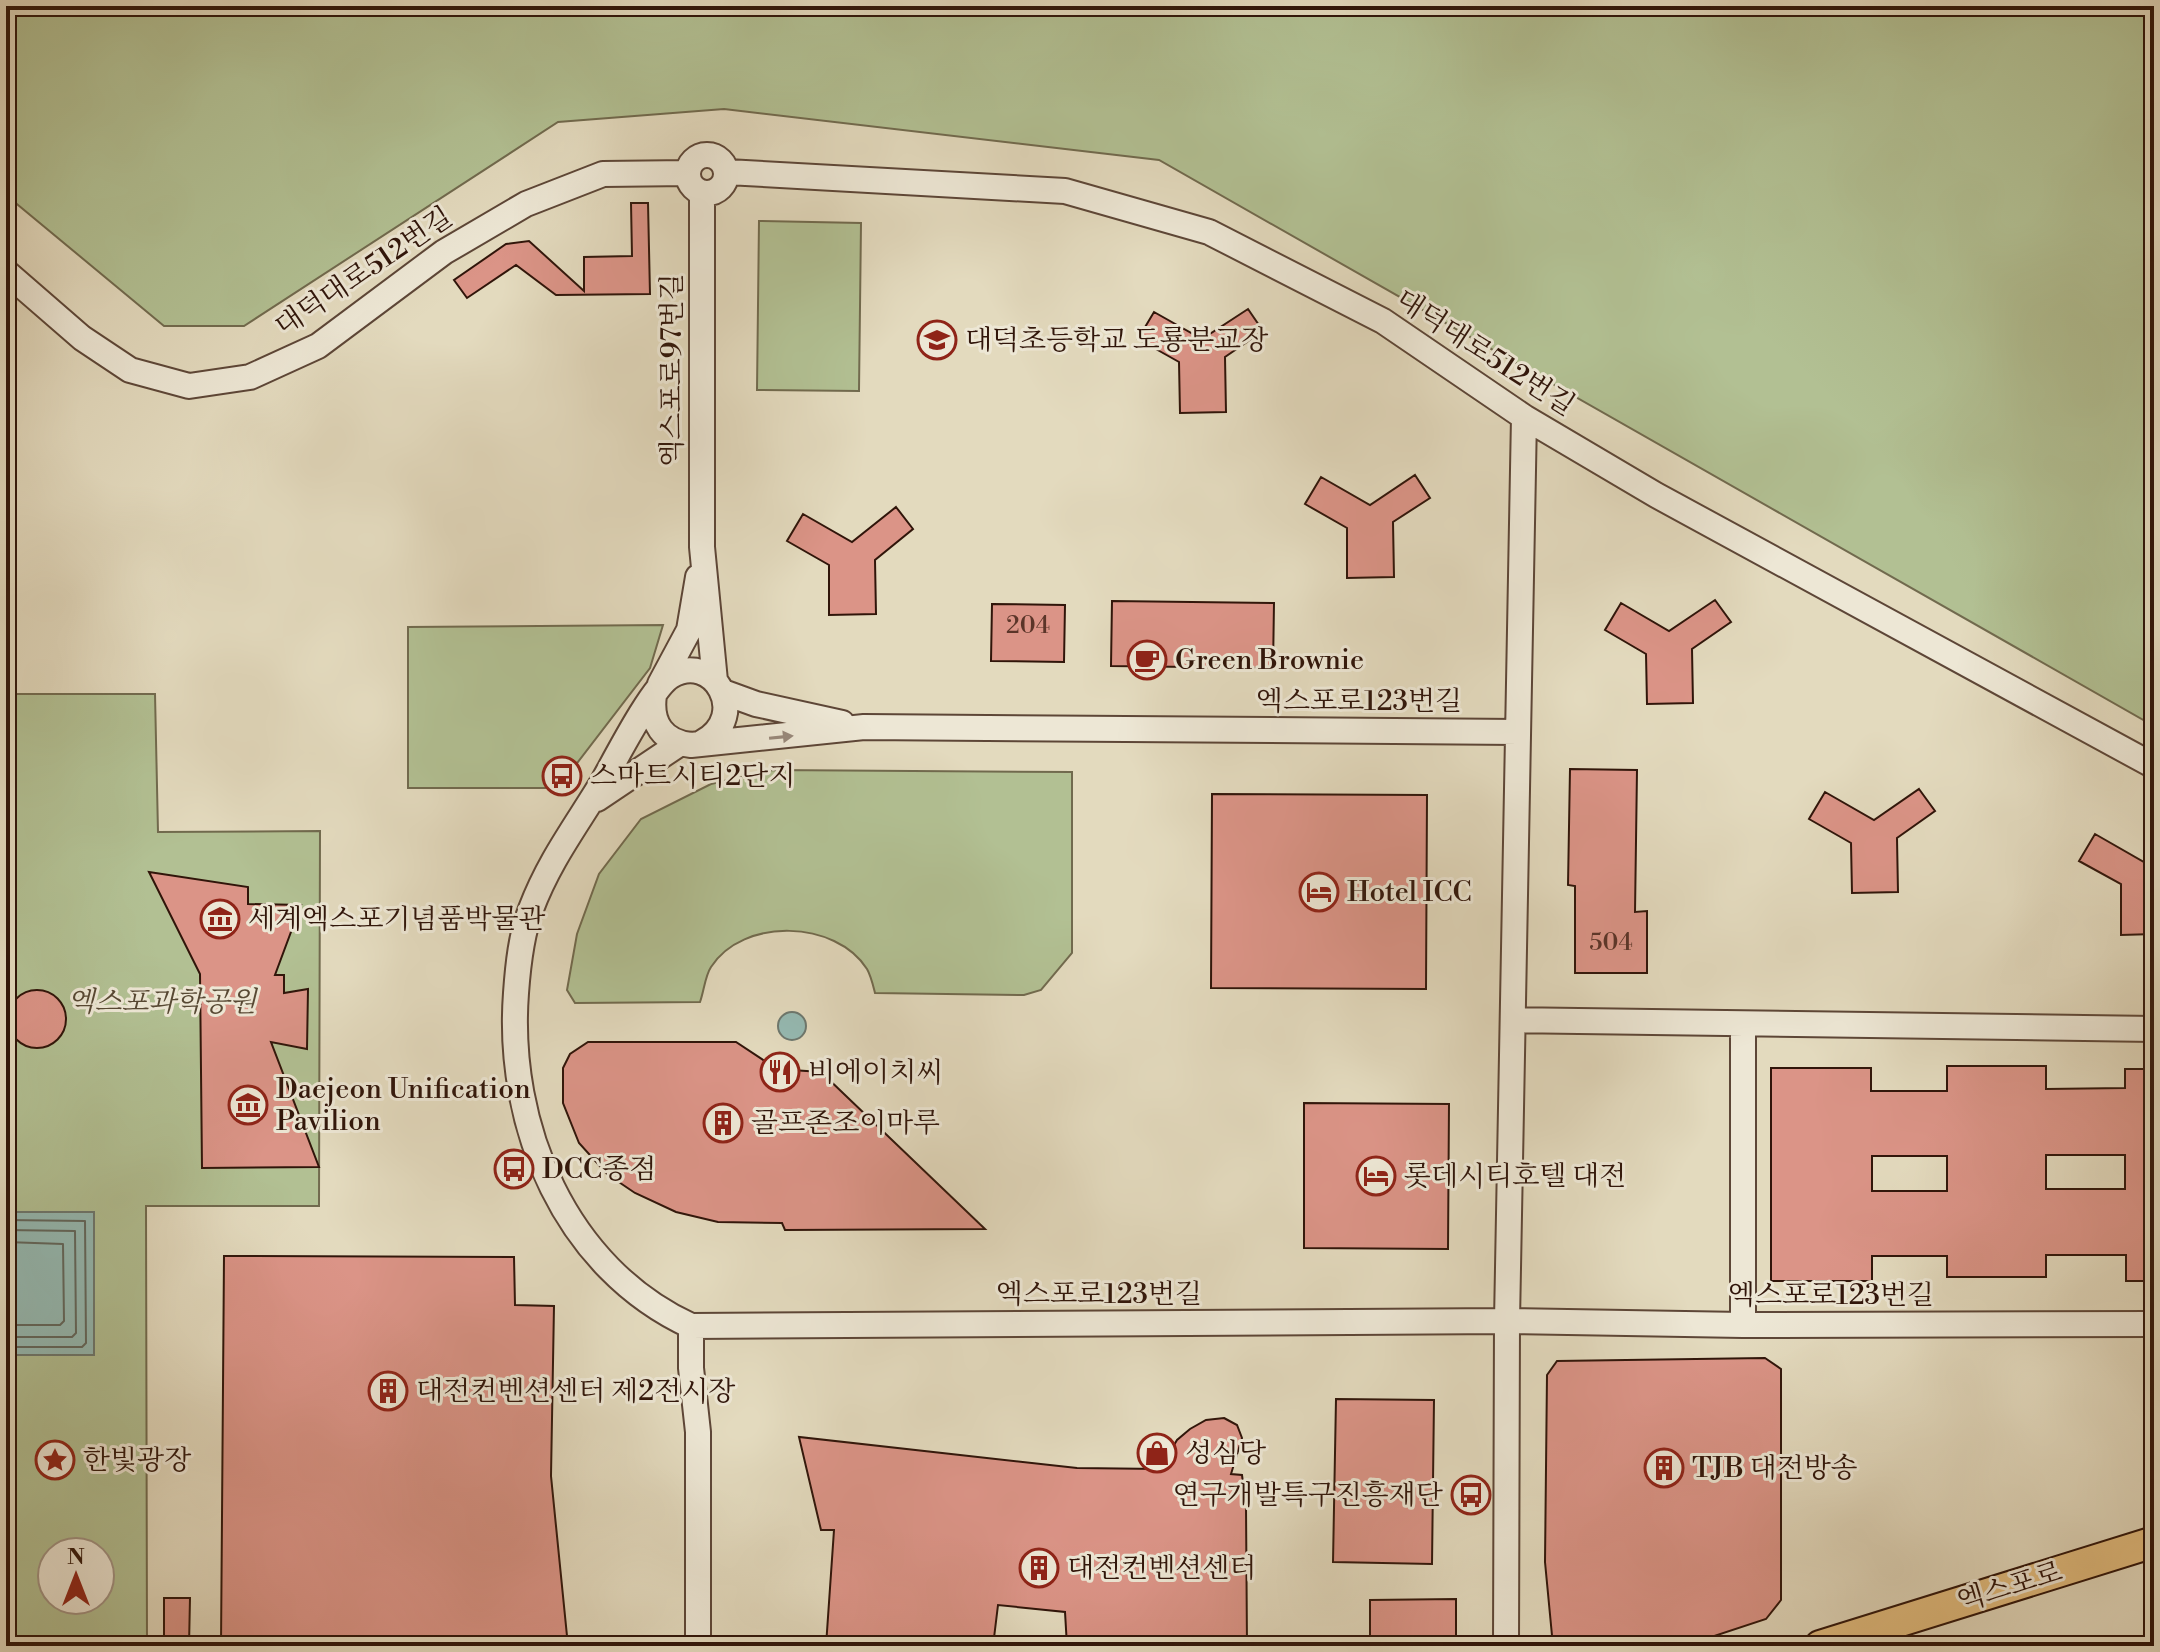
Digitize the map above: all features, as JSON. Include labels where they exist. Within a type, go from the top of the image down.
[{"type":"main road","name":"엑스포로","points":[[1820,1646],[2154,1542]]},
{"type":"street","points":[[704,155],[722,161],[727,172],[720,189],[695,183],[693,161],[704,155]]},
{"type":"street","name":"대덕대로512번길","points":[[727,172],[1065,191],[1209,232],[1383,321],[1524,417],[1683,510],[2154,766]]},
{"type":"street","name":"대덕대로512번길","points":[[6,272],[82,338],[130,370],[189,386],[250,377],[318,346],[444,252],[526,204],[603,174],[695,183]]},
{"type":"street","name":"엑스포로97번길","points":[[695,183],[702,547]]},
{"type":"street","points":[[1506,1646],[1507,1321],[1524,417]]},
{"type":"street","points":[[589,805],[691,743],[713,736],[726,716],[719,686],[702,547]]},
{"type":"street","points":[[698,1646],[698,1432],[691,1368],[691,1326],[663,1313],[611,1268],[574,1227],[549,1186],[529,1133],[521,1095],[514,1021],[518,962],[527,924],[557,850],[589,805],[689,630],[702,547]]},
{"type":"street","points":[[693,671],[756,704],[864,727],[691,743],[668,739],[654,720],[657,690],[681,672],[693,671]]},
{"type":"street","name":"엑스포로123번길","points":[[864,727],[1518,732]]},
{"type":"street","points":[[1513,1020],[2154,1029]]},
{"type":"street","points":[[1743,1024],[1743,1325]]},
{"type":"street","name":"엑스포로123번길","points":[[691,1326],[1507,1321],[1743,1325],[2154,1324]]},
{"type":"green space","points":[[6,6],[2154,6],[2154,726],[1159,160],[724,109],[558,122],[244,326],[164,326],[6,195]]},
{"type":"green space","points":[[759,221],[861,223],[859,391],[757,390]]},
{"type":"green space","points":[[663,625],[650,668],[558,788],[408,788],[408,627]]},
{"type":"green space","name":"엑스포과학공원","points":[[6,694],[155,694],[158,832],[320,831],[319,1206],[146,1206],[147,1646],[6,1646]]},
{"type":"green space","points":[[772,770],[1072,772],[1072,953],[1041,990],[1024,995],[875,993],[867,969],[853,953],[834,941],[789,931],[766,933],[745,939],[726,951],[711,967],[700,1002],[575,1003],[567,990],[577,934],[599,874],[641,819],[711,784]]},
{"type":"water","points":[[792,1012],[802,1016],[806,1026],[802,1036],[792,1040],[782,1036],[778,1026],[782,1016]]},
{"type":"water","points":[[6,1212],[94,1212],[94,1355],[6,1355]]},
{"type":"building","points":[[631,203],[648,203],[650,294],[556,295],[516,265],[467,298],[454,280],[506,244],[529,241],[584,291],[584,257],[632,256]]},
{"type":"building","points":[[1248,309],[1263,331],[1225,357],[1226,412],[1180,413],[1179,362],[1138,339],[1154,312],[1202,339]]},
{"type":"building","points":[[1415,475],[1430,498],[1393,522],[1394,577],[1347,578],[1347,528],[1305,504],[1321,477],[1370,505]]},
{"type":"building","points":[[896,507],[913,529],[875,560],[876,614],[829,615],[829,565],[787,541],[803,514],[852,542]]},
{"type":"building","points":[[1715,600],[1731,622],[1692,649],[1693,703],[1647,704],[1646,654],[1605,630],[1621,603],[1669,631]]},
{"type":"building","points":[[1112,601],[1274,603],[1273,668],[1111,666]]},
{"type":"building","points":[[992,604],[1065,605],[1064,662],[991,661]]},
{"type":"building","points":[[1570,769],[1637,770],[1635,912],[1647,911],[1647,973],[1575,973],[1575,886],[1568,885]]},
{"type":"building","points":[[1919,789],[1935,811],[1897,838],[1898,892],[1852,893],[1851,843],[1809,819],[1825,792],[1874,820]]},
{"type":"building","name":"Hotel ICC","points":[[1212,794],[1427,795],[1426,989],[1211,988]]},
{"type":"building","points":[[2095,834],[2144,862],[2154,855],[2154,934],[2121,935],[2121,884],[2079,861]]},
{"type":"building","points":[[149,872],[248,887],[248,904],[301,905],[275,975],[284,975],[284,993],[308,989],[307,1049],[271,1042],[319,1167],[202,1168],[200,974]]},
{"type":"building","points":[[37,990],[58,998],[66,1019],[58,1040],[37,1048],[16,1040],[8,1019],[16,998]]},
{"type":"building","name":"골프존조이마루","points":[[588,1042],[736,1042],[777,1069],[821,1072],[985,1229],[785,1230],[782,1223],[718,1222],[676,1212],[635,1193],[607,1174],[579,1143],[563,1103],[563,1068],[570,1054]]},
{"type":"building","points":[[1947,1066],[2046,1066],[2046,1089],[2125,1088],[2125,1069],[2154,1069],[2154,1281],[2126,1281],[2126,1255],[2046,1255],[2046,1277],[1947,1277],[1947,1256],[1872,1256],[1872,1281],[1771,1281],[1771,1068],[1871,1068],[1871,1091],[1947,1091]],"holes":[[[2046,1155],[2125,1155],[2125,1189],[2046,1189]],[[1872,1156],[1947,1156],[1947,1191],[1872,1191]]]},
{"type":"building","name":"롯데시티호텔 대전","points":[[1304,1103],[1449,1104],[1448,1249],[1304,1248]]},
{"type":"building","name":"대전컨벤션센터 제2전시장","points":[[224,1256],[514,1257],[515,1305],[554,1306],[551,1476],[568,1646],[221,1646]]},
{"type":"building","name":"TJB 대전방송","points":[[1765,1358],[1781,1369],[1781,1600],[1766,1619],[1684,1646],[1553,1646],[1545,1562],[1547,1375],[1557,1361]]},
{"type":"building","points":[[1336,1399],[1434,1400],[1432,1564],[1333,1562]]},
{"type":"building","name":"대전컨벤션센터","points":[[1224,1418],[1237,1425],[1242,1438],[1231,1474],[1242,1475],[1246,1506],[1247,1646],[1067,1646],[1065,1612],[998,1605],[993,1646],[826,1646],[834,1530],[821,1530],[799,1437],[1077,1468],[1160,1469],[1177,1440],[1190,1429],[1206,1420]]},
{"type":"building","points":[[164,1598],[190,1598],[189,1646],[164,1646]]},
{"type":"building","points":[[1456,1599],[1456,1639],[1370,1640],[1370,1600]]},
{"type":"place","name":"대덕초등학교 도룡분교장","points":[[937,340]]},
{"type":"place","name":"Green Brownie","points":[[1147,660]]},
{"type":"place","name":"스마트시티2단지","points":[[562,776]]},
{"type":"place","name":"Hotel ICC","points":[[1319,892]]},
{"type":"place","name":"세계엑스포기념품박물관","points":[[220,919]]},
{"type":"place","name":"비에이치씨","points":[[780,1072]]},
{"type":"place","name":"Daejeon Unification Pavilion","points":[[248,1105]]},
{"type":"place","name":"골프존조이마루","points":[[723,1123]]},
{"type":"place","name":"DCC종점","points":[[514,1169]]},
{"type":"place","name":"롯데시티호텔 대전","points":[[1376,1176]]},
{"type":"place","name":"대전컨벤션센터 제2전시장","points":[[388,1391]]},
{"type":"place","name":"성심당","points":[[1157,1453]]},
{"type":"place","name":"한빛광장","points":[[55,1460]]},
{"type":"place","name":"TJB 대전방송","points":[[1664,1468]]},
{"type":"place","name":"연구개발특구진흥재단","points":[[1471,1495]]},
{"type":"place","name":"대전컨벤션센터","points":[[1039,1568]]}]
